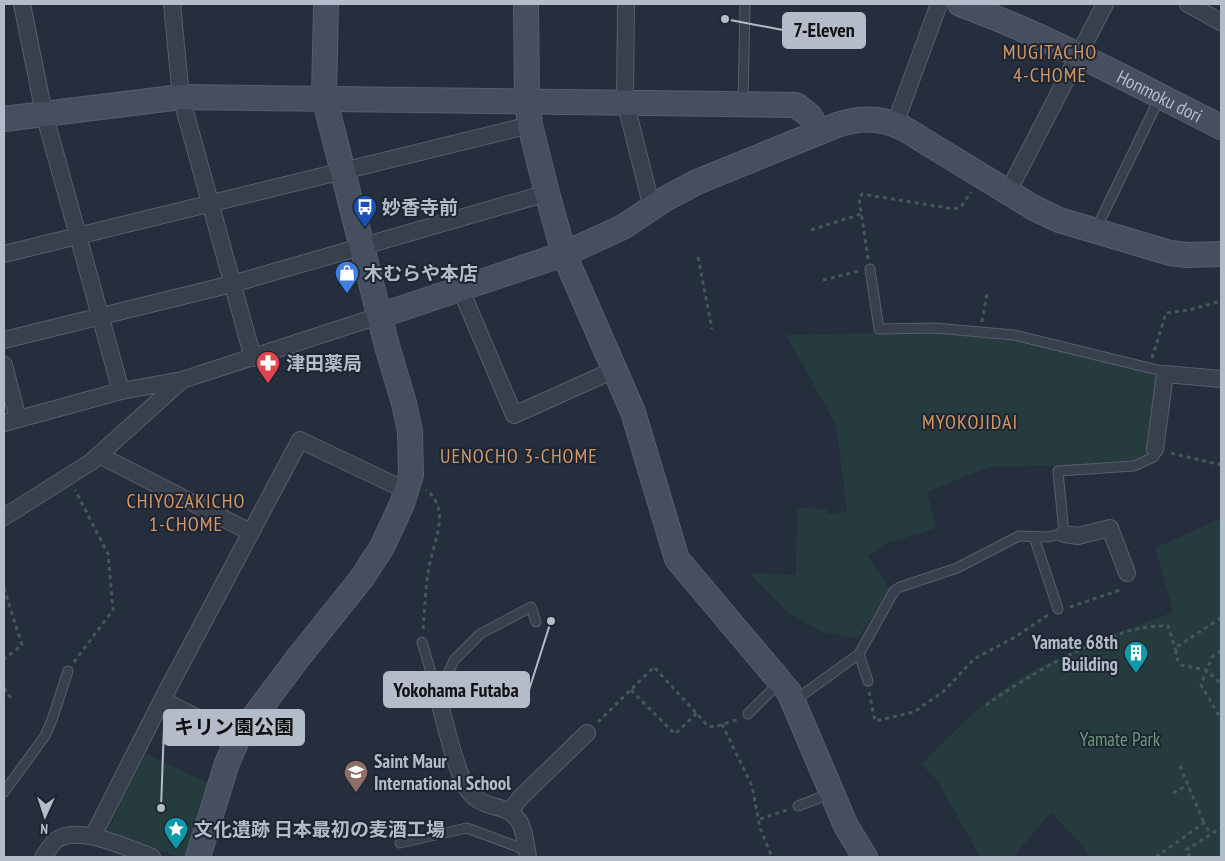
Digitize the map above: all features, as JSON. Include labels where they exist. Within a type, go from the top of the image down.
[{"type":"street","points":[[22,4],[44,113],[121,392]]},
{"type":"street","points":[[172,4],[182,96],[252,358]]},
{"type":"street","points":[[198,857],[227,763],[238,738],[298,658],[362,578],[382,546],[408,487],[410,431],[361,248],[324,97],[326,4]]},
{"type":"street","points":[[526,4],[527,100],[530,125],[547,193],[564,254],[633,412],[677,559],[780,682],[794,702],[846,826],[865,857]]},
{"type":"street","points":[[626,4],[625,101],[652,208]]},
{"type":"street","points":[[894,124],[940,4]]},
{"type":"street","name":"Honmoku dori","points":[[960,4],[1001,19],[1221,127]]},
{"type":"street","points":[[1008,192],[1105,4]]},
{"type":"street","points":[[1188,4],[1221,22]]},
{"type":"street","points":[[4,119],[182,96],[625,101],[796,105],[810,116],[819,132]]},
{"type":"street","points":[[4,365],[11,421],[121,392],[182,380],[461,290],[564,254],[610,234],[697,182],[819,132],[859,119],[876,119],[894,124],[982,177],[1059,220],[1094,232],[1170,252],[1196,255],[1221,254]]},
{"type":"street","points":[[4,254],[530,125]]},
{"type":"street","points":[[4,340],[232,284],[547,193]]},
{"type":"street","points":[[461,290],[514,415],[614,370]]},
{"type":"street","points":[[1155,449],[1165,374],[1221,379]]},
{"type":"street","points":[[4,517],[99,455],[182,380]]},
{"type":"street","points":[[93,836],[162,700],[300,440],[408,487]]},
{"type":"street","points":[[99,455],[250,532]]},
{"type":"street","points":[[1064,534],[1078,536],[1110,528],[1127,573]]},
{"type":"street","points":[[438,696],[449,740],[469,792],[487,804],[510,811],[517,816],[522,826],[527,853]]},
{"type":"street","points":[[162,700],[238,738]]},
{"type":"street","points":[[510,811],[520,798],[587,733]]},
{"type":"street","points":[[44,857],[57,839],[69,836],[93,836],[152,857]]},
{"type":"lane","points":[[744,103],[745,4]]},
{"type":"lane","points":[[1094,232],[1160,97]]},
{"type":"lane","points":[[867,270],[879,329],[934,328],[1014,335],[1149,368],[1165,374]]},
{"type":"lane","points":[[794,702],[859,654],[894,591],[900,587],[957,568],[1019,536],[1034,537],[1064,534],[1058,471],[1134,466],[1154,458],[1155,449]]},
{"type":"lane","points":[[1034,537],[1058,609]]},
{"type":"lane","points":[[438,696],[454,660],[480,634],[531,608],[536,622]]},
{"type":"lane","points":[[422,642],[438,696]]},
{"type":"lane","points":[[859,654],[868,681]]},
{"type":"lane","points":[[4,792],[45,736],[68,671]]},
{"type":"lane","points":[[748,714],[780,682]]},
{"type":"lane","points":[[798,806],[832,793]]},
{"type":"lane","points":[[400,843],[467,828],[527,853]]},
{"type":"path","points":[[824,280],[867,270],[859,198],[862,194],[865,193],[901,202],[954,209],[960,207],[982,177]]},
{"type":"path","points":[[811,230],[861,214]]},
{"type":"path","points":[[698,257],[712,329]]},
{"type":"path","points":[[982,322],[988,293]]},
{"type":"path","points":[[1149,368],[1166,313],[1189,310],[1221,301]]},
{"type":"path","points":[[1155,449],[1221,465]]},
{"type":"path","points":[[68,477],[108,554],[113,610],[77,656],[68,671]]},
{"type":"path","points":[[408,487],[422,487],[433,495],[438,505],[440,525],[429,568],[422,642]]},
{"type":"path","points":[[868,681],[874,721],[914,712],[944,691],[980,655],[1015,637],[1058,609],[1127,587],[1125,582],[1127,573]]},
{"type":"path","points":[[4,588],[22,645],[4,659]]},
{"type":"path","points":[[1176,651],[1178,646],[1221,618]]},
{"type":"path","points":[[986,706],[1019,682],[1052,663],[1091,645],[1156,625],[1168,626],[1176,651],[1176,660],[1181,666],[1206,670],[1221,684]]},
{"type":"path","points":[[1221,651],[1212,657],[1201,685],[1221,719]]},
{"type":"path","points":[[608,713],[654,667],[708,726],[716,727],[730,720],[740,720],[748,714]]},
{"type":"path","points":[[4,688],[12,700]]},
{"type":"path","points":[[631,690],[676,734],[697,713]]},
{"type":"path","points":[[722,724],[752,786],[760,819],[760,828],[772,857]]},
{"type":"path","points":[[1180,766],[1210,833]]},
{"type":"path","points":[[1173,793],[1188,785]]},
{"type":"path","points":[[760,819],[798,806]]},
{"type":"path","points":[[1156,857],[1204,823]]},
{"type":"path","points":[[1190,857],[1186,850],[1210,833],[1221,828]]},
{"type":"green space","points":[[935,333],[1012,339],[1144,371],[1159,377],[1152,454],[1129,464],[989,467],[927,492],[936,528],[885,544],[868,556],[890,590],[858,638],[822,632],[790,614],[749,573],[796,575],[797,508],[827,509],[827,514],[847,511],[836,425],[786,335]]},
{"type":"green space","name":"Yamate Park","points":[[1217,520],[1221,521],[1221,857],[1088,857],[1085,848],[1051,813],[1013,857],[980,857],[937,780],[921,764],[992,697],[1019,679],[1075,650],[1173,612],[1155,548]]},
{"type":"green space","points":[[144,753],[211,784],[188,857],[178,857],[107,832]]},
{"type":"place","name":"7-Eleven","points":[[725,19]]},
{"type":"place","name":"妙香寺前","points":[[365,228]]},
{"type":"place","name":"木むらや本店","points":[[347,294]]},
{"type":"place","name":"津田薬局","points":[[268,384]]},
{"type":"place","name":"Yokohama Futaba","points":[[551,621]]},
{"type":"place","name":"Yamate 68th Building","points":[[1136,674]]},
{"type":"place","name":"Saint Maur International School","points":[[356,793]]},
{"type":"place","name":"キリン園公園","points":[[161,808]]},
{"type":"place","name":"文化遺跡 日本最初の麦酒工場","points":[[176,850]]},
{"type":"district","name":"MUGITACHO 4-CHOME","points":[[1050,64]]},
{"type":"district","name":"MYOKOJIDAI","points":[[970,422]]},
{"type":"district","name":"UENOCHO 3-CHOME","points":[[519,456]]},
{"type":"district","name":"CHIYOZAKICHO 1-CHOME","points":[[186,512]]}]
